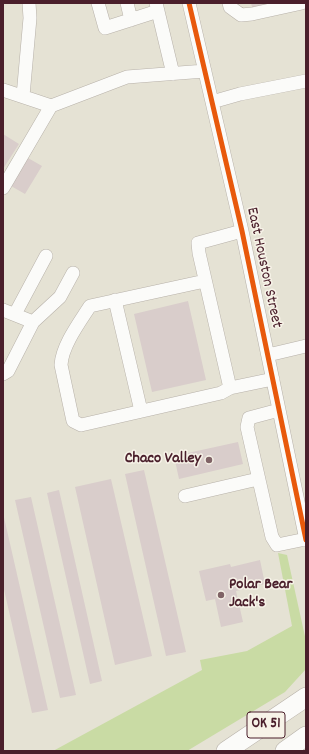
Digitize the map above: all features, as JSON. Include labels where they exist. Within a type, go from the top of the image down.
[{"type":"highway","name":"OK 51","points":[[226,751],[306,697]]},
{"type":"highway","name":"OK 51","points":[[285,751],[306,736]]},
{"type":"street","points":[[23,96],[30,18],[29,3]]},
{"type":"street","points":[[98,3],[105,28],[131,20],[157,7],[173,74]]},
{"type":"street","points":[[127,3],[131,20]]},
{"type":"street","name":"East Houston Street","points":[[189,3],[242,231],[279,410],[300,485],[306,540]]},
{"type":"street","points":[[229,3],[230,7],[241,15],[302,3]]},
{"type":"street","points":[[3,188],[52,106],[128,77],[205,71]]},
{"type":"street","points":[[212,102],[240,94],[306,81]]},
{"type":"street","points":[[3,90],[52,106]]},
{"type":"street","points":[[230,388],[205,281],[198,243],[242,231]]},
{"type":"street","points":[[33,322],[9,312],[46,256]]},
{"type":"street","points":[[3,374],[8,371],[33,322],[60,297],[73,273]]},
{"type":"street","points":[[205,281],[90,306],[73,332],[61,357],[61,365],[73,421],[81,425],[221,393],[230,388],[273,379]]},
{"type":"street","points":[[115,300],[141,411]]},
{"type":"street","points":[[268,355],[306,346]]},
{"type":"street","points":[[279,410],[249,418],[247,427],[272,537],[277,545],[306,540]]},
{"type":"street","points":[[185,496],[258,479]]},
{"type":"green space","points":[[278,553],[287,555],[306,641],[306,669],[285,692],[187,751],[53,751],[202,670],[200,660],[247,651],[292,626]]},
{"type":"building","points":[[251,3],[266,3],[266,4],[252,7]]},
{"type":"building","points":[[3,134],[19,144],[3,169]]},
{"type":"building","points":[[28,158],[42,166],[25,194],[11,186]]},
{"type":"building","points":[[188,301],[206,380],[152,392],[134,314]]},
{"type":"building","name":"Chaco Valley","points":[[238,442],[243,464],[179,479],[174,456]]},
{"type":"building","points":[[144,470],[186,652],[166,656],[125,474]]},
{"type":"building","points":[[111,479],[152,656],[115,665],[75,487]]},
{"type":"building","points":[[59,490],[102,681],[90,684],[47,493]]},
{"type":"building","points":[[31,497],[76,695],[60,698],[15,500]]},
{"type":"building","points":[[3,513],[48,710],[32,713],[3,585]]},
{"type":"building","name":"Polar Bear Jack's","points":[[260,560],[265,584],[236,591],[243,622],[221,627],[215,599],[206,601],[199,571],[230,564],[231,567]]},
{"type":"cycle path","points":[[189,3],[242,231],[306,540]]},
{"type":"place","name":"Chaco Valley","points":[[209,460]]},
{"type":"place","name":"Polar Bear Jack's","points":[[221,595]]}]
